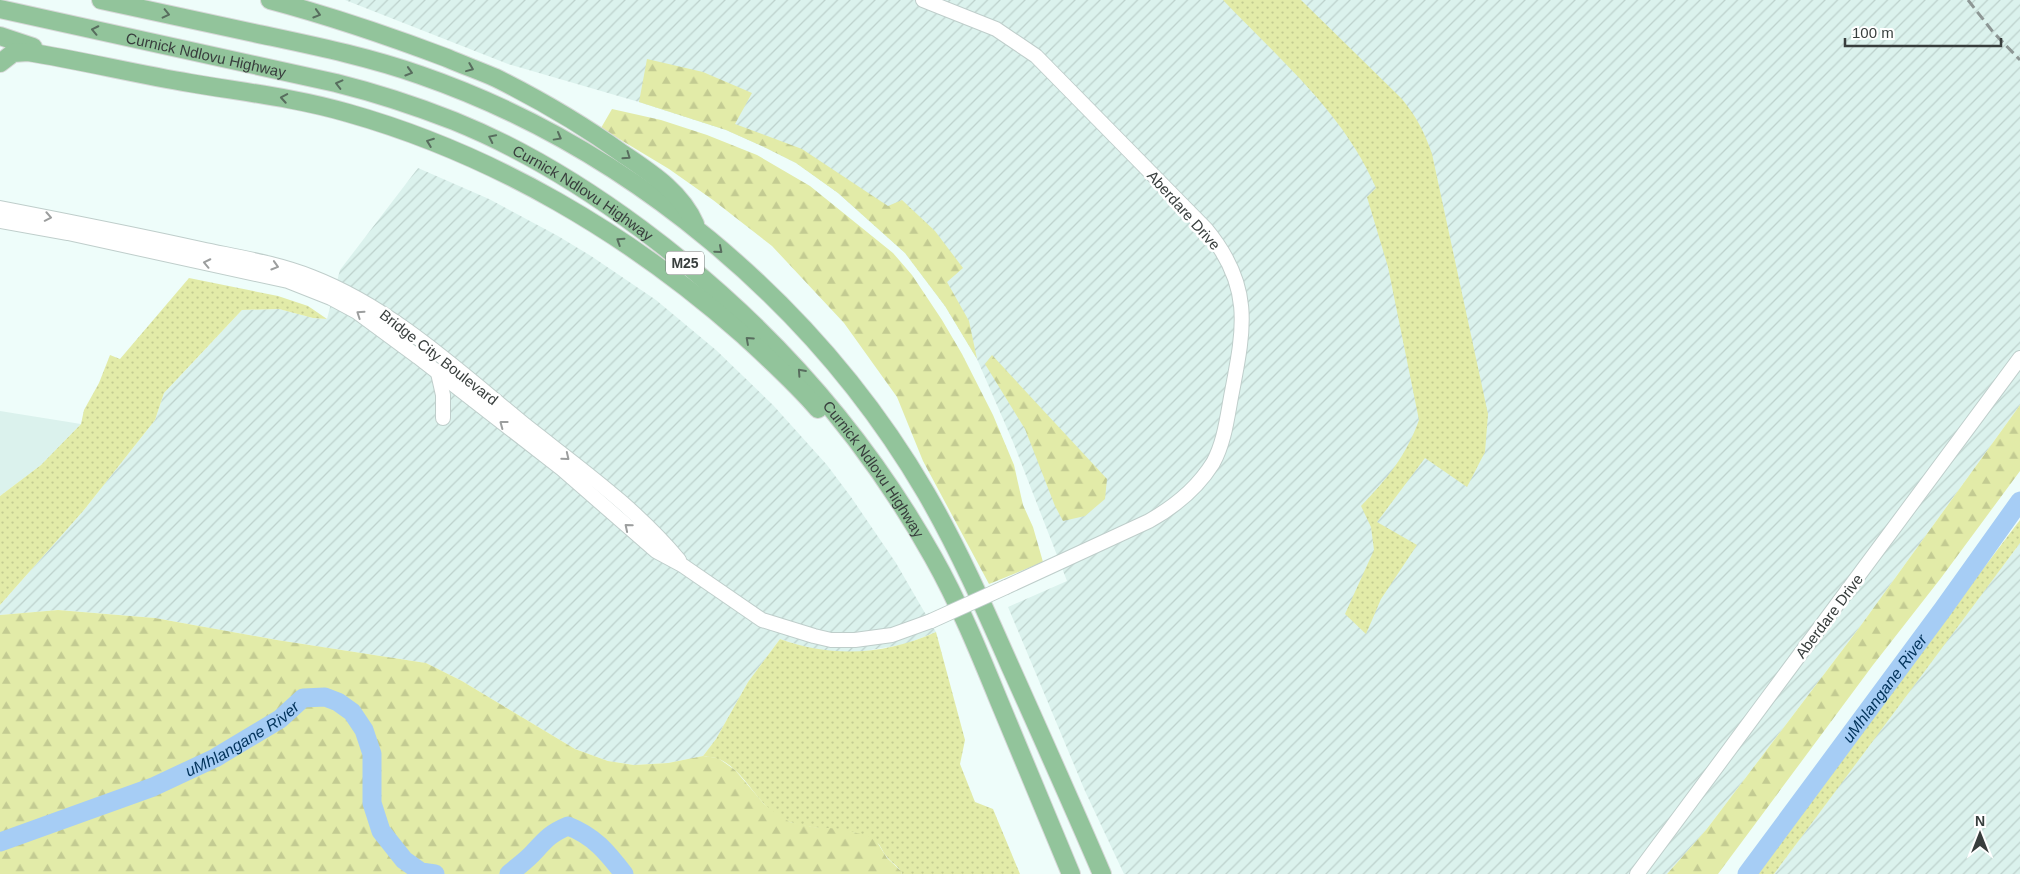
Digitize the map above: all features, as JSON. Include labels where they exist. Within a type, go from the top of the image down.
[{"type":"main road","name":"Curnick Ndlovu Highway","points":[[101,0],[352,54],[453,87],[497,106],[578,148],[650,193],[698,231],[738,266],[818,343],[879,419],[910,466],[950,536],[1102,874]]},
{"type":"main road","points":[[270,0],[419,48],[494,77],[545,104],[605,141],[652,174],[672,191],[685,206],[698,231]]},
{"type":"main road","name":"Curnick Ndlovu Highway","points":[[4,10],[336,83],[372,92],[455,122],[533,159],[597,196],[689,266],[761,330],[806,376],[862,446],[914,524],[953,594],[1071,874]]},
{"type":"main road","points":[[0,36],[66,59]]},
{"type":"main road","points":[[0,63],[17,52],[66,59],[130,73],[303,102],[349,113],[406,132],[465,155],[544,195],[650,260],[705,302],[760,350],[808,397],[855,451],[891,504],[924,558],[961,632],[1062,874]]},
{"type":"street","name":"Aberdare Drive","points":[[923,0],[996,29],[1036,56],[1219,245],[1230,264],[1242,302],[1241,345],[1224,436],[1213,462],[1200,480],[1184,497],[1165,512],[1149,521],[1006,587]]},
{"type":"street","name":"Bridge City Boulevard","points":[[0,208],[178,250],[288,281],[314,290],[358,312],[562,469],[682,565],[762,620],[831,640],[877,638],[892,635],[931,621],[1006,587]]},
{"type":"street","name":"Bridge City Boulevard","points":[[0,221],[266,263],[309,276],[338,288],[374,307],[411,333],[623,503],[660,546]]},
{"type":"street","name":"Aberdare Drive","points":[[1637,874],[2020,358]]},
{"type":"street","points":[[438,374],[444,395],[444,418]]},
{"type":"shaded area","points":[[345,0],[2020,0],[2020,405],[1859,628],[1706,830],[1667,874],[1124,874],[1085,791],[1008,607],[1067,581],[1013,442],[977,359],[945,306],[905,253],[838,193],[796,163],[764,147],[726,130],[639,102],[508,64]]},
{"type":"shaded area","points":[[418,168],[489,199],[591,256],[656,300],[716,350],[773,405],[827,465],[896,563],[936,632],[906,644],[843,653],[811,649],[780,639],[748,682],[716,739],[703,756],[668,763],[634,765],[608,761],[575,749],[462,681],[426,663],[277,640],[155,618],[58,610],[0,615],[0,605],[84,510],[155,420],[164,393],[242,310],[279,309],[313,318],[327,319],[340,270]]},
{"type":"shaded area","points":[[0,411],[81,424],[41,465],[0,496]]},
{"type":"shaded area","points":[[2020,543],[2020,874],[1774,874],[1902,700]]},
{"type":"green space","points":[[1223,0],[1301,0],[1402,99],[1420,125],[1432,154],[1488,414],[1485,452],[1467,487],[1425,458],[1377,522],[1417,545],[1381,599],[1366,634],[1345,614],[1374,550],[1371,527],[1361,506],[1402,456],[1419,420],[1388,267],[1367,197],[1376,188],[1346,135],[1328,111],[1287,65]]},
{"type":"green space","points":[[647,59],[703,72],[752,93],[735,124],[802,149],[888,206],[902,200],[935,231],[963,268],[947,282],[969,321],[977,359],[945,306],[905,253],[838,193],[796,163],[764,147],[726,130],[639,102]]},
{"type":"green space","points":[[612,109],[661,120],[707,135],[757,155],[810,186],[893,253],[912,275],[942,320],[962,354],[993,415],[1014,465],[1023,505],[1033,527],[1043,562],[989,584],[923,461],[897,397],[844,323],[772,246],[713,200],[669,169],[601,128]]},
{"type":"green space","points":[[189,278],[278,296],[308,306],[327,319],[313,318],[279,309],[242,310],[164,393],[155,420],[84,510],[0,605],[0,496],[41,465],[81,424],[84,410],[99,383],[110,355],[120,359]]},
{"type":"green space","points":[[992,355],[1107,479],[1105,499],[1085,516],[1063,521],[1055,506],[1025,429],[985,364]]},
{"type":"green space","points":[[2020,405],[2020,471],[1941,578],[1873,665],[1718,874],[1667,874],[1706,830],[1859,628]]},
{"type":"green space","points":[[2020,520],[2020,543],[1774,874],[1757,874],[1854,739]]},
{"type":"green space","points":[[58,610],[155,618],[277,640],[426,663],[462,681],[575,749],[608,761],[634,765],[668,763],[703,756],[718,758],[735,770],[764,804],[779,816],[790,822],[813,827],[842,829],[868,836],[877,842],[887,858],[902,874],[0,874],[0,615]]},
{"type":"green space","points":[[936,632],[965,740],[960,764],[975,802],[993,809],[1020,874],[902,874],[900,869],[887,857],[876,842],[856,833],[801,825],[779,817],[761,801],[729,765],[717,758],[703,756],[716,739],[748,682],[780,639],[820,649],[859,651],[898,645]]},
{"type":"waterway","name":"uMhlangane River","points":[[1747,874],[1943,609],[2020,501]]},
{"type":"waterway","name":"uMhlangane River","points":[[0,842],[153,787],[215,758],[280,719],[303,698],[325,697],[338,702],[352,712],[364,730],[372,754],[372,803],[381,831],[404,860],[421,872],[435,874]]},
{"type":"waterway","name":"uMhlangane River","points":[[509,874],[549,837],[568,826],[593,840],[624,874]]},
{"type":"railway","points":[[1968,0],[1993,32],[2020,60]]}]
